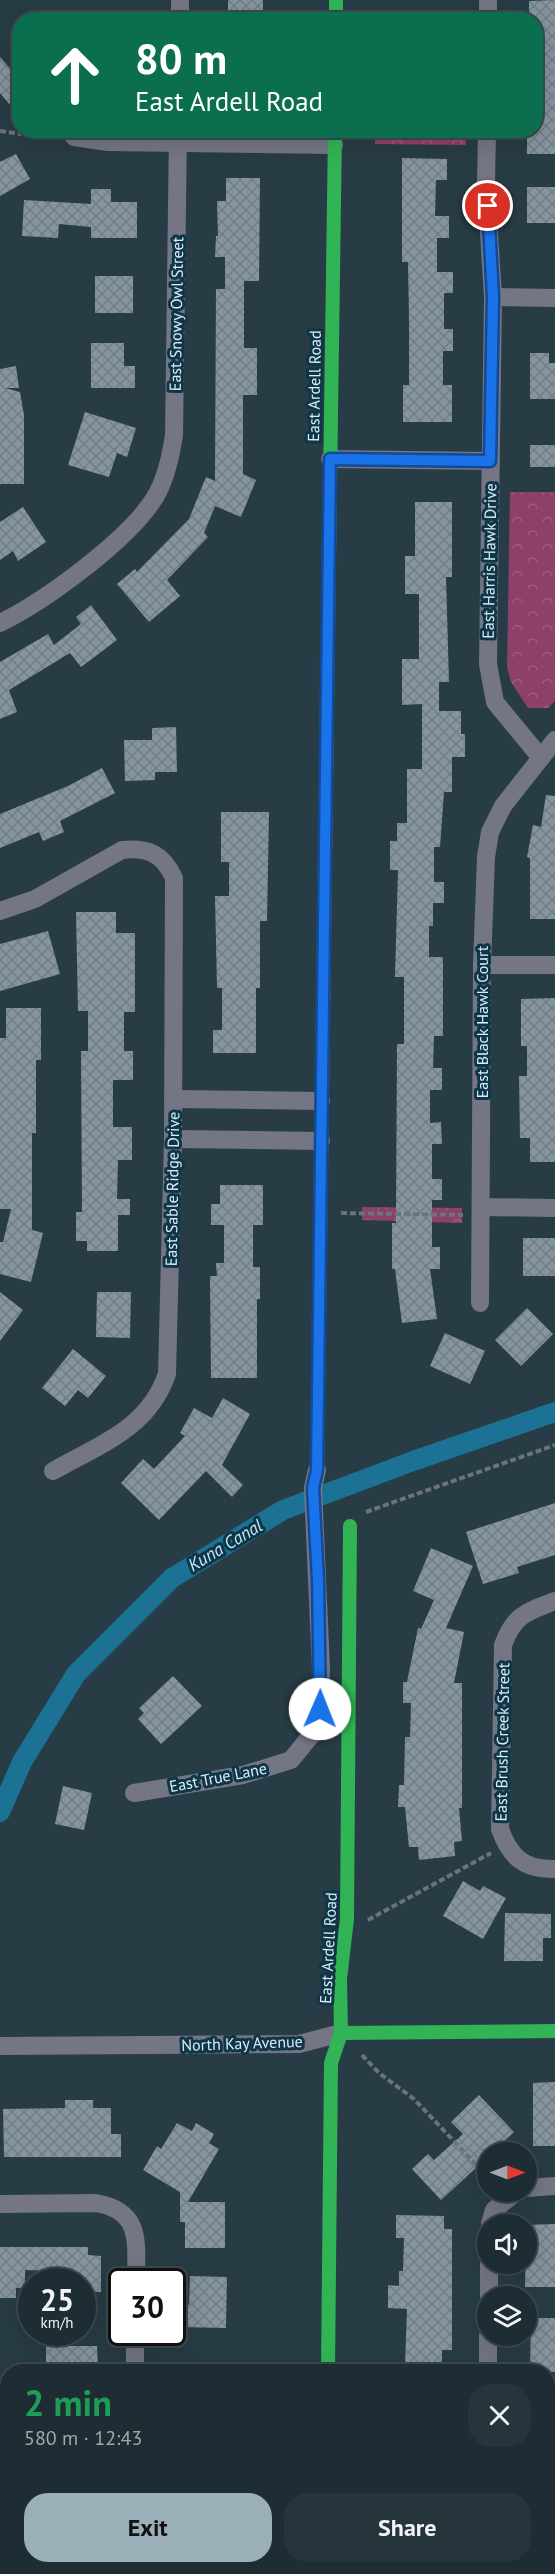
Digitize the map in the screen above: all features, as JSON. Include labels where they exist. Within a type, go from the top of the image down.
[{"type":"street","points":[[81,138],[108,142],[164,138]]},
{"type":"street","name":"East Snowy Owl Street","points":[[0,622],[27,608],[72,578],[133,526],[157,494],[169,466],[174,435],[178,138]]},
{"type":"street","name":"East Ardell Road","points":[[315,1479],[330,459],[339,138]]},
{"type":"street","name":"East Harris Hawk Drive","points":[[487,138],[486,184],[493,297],[488,664],[495,702],[541,758]]},
{"type":"street","points":[[493,297],[555,298]]},
{"type":"street","points":[[330,459],[490,461]]},
{"type":"street","name":"East Black Hawk Court","points":[[480,1303],[474,1211],[486,857],[490,832],[503,807],[555,740]]},
{"type":"street","name":"East Sable Ridge Drive","points":[[0,911],[35,899],[122,850],[138,848],[158,855],[168,864],[175,888],[169,1356],[161,1392],[151,1408],[136,1423],[53,1472]]},
{"type":"street","points":[[482,965],[555,965]]},
{"type":"street","points":[[173,1100],[321,1101]]},
{"type":"street","points":[[173,1139],[321,1141]]},
{"type":"street","points":[[474,1211],[555,1208]]},
{"type":"street","name":"East True Lane","points":[[134,1793],[243,1775],[291,1760],[313,1733],[320,1709],[321,1668],[313,1511],[315,1479]]},
{"type":"street","name":"East Ardell Road","points":[[328,2364],[332,2063],[341,2033],[340,1979],[348,1918],[350,1526]]},
{"type":"street","name":"East Brush Creek Street","points":[[555,1601],[526,1612],[510,1626],[503,1645],[500,1829],[513,1856],[524,1864],[541,1870],[555,1869]]},
{"type":"street","name":"North Kay Avenue","points":[[0,2046],[299,2044],[341,2033],[555,2031]]},
{"type":"street","points":[[537,2187],[555,2186]]},
{"type":"street","points":[[493,2214],[503,2202]]},
{"type":"street","points":[[0,2204],[96,2203],[110,2205],[122,2212],[131,2222],[136,2236],[136,2268]]},
{"type":"street","points":[[135,2346],[135,2364]]},
{"type":"street","points":[[488,2346],[488,2364]]},
{"type":"path","points":[[340,1214],[474,1211]]},
{"type":"path","points":[[365,1512],[555,1445]]},
{"type":"path","points":[[360,1921],[368,1921],[491,1853]]},
{"type":"path","points":[[362,2055],[379,2073],[414,2099],[477,2165]]},
{"type":"green space","points":[[375,138],[466,138],[466,145],[375,144]]},
{"type":"green space","points":[[510,492],[555,492],[555,701],[548,708],[528,708],[511,682],[507,667]]},
{"type":"green space","points":[[362,1207],[462,1208],[462,1223],[362,1220]]},
{"type":"building","points":[[228,0],[263,0],[263,12],[228,12]]},
{"type":"building","points":[[555,0],[555,154],[527,154],[527,138],[543,138],[543,12],[529,12],[529,1]]},
{"type":"building","points":[[0,57],[12,71],[12,102],[9,104],[0,93]]},
{"type":"building","points":[[16,154],[30,179],[0,196],[0,162]]},
{"type":"building","points":[[402,158],[447,159],[447,180],[436,180],[435,216],[449,216],[449,238],[437,238],[437,272],[453,272],[453,293],[444,293],[444,329],[453,329],[453,351],[443,351],[443,385],[452,385],[452,422],[403,422],[403,385],[409,385],[409,318],[408,262],[402,262]]},
{"type":"building","points":[[226,178],[260,178],[259,281],[244,281],[244,348],[257,348],[257,395],[243,395],[243,474],[256,480],[241,517],[215,506],[204,533],[208,537],[167,580],[180,596],[149,622],[117,584],[135,569],[137,572],[189,519],[206,477],[215,481],[216,289],[225,289],[225,257],[215,257],[216,236],[218,236],[217,201],[226,201]]},
{"type":"building","points":[[527,187],[555,187],[555,223],[527,223]]},
{"type":"building","points":[[91,189],[111,189],[111,202],[137,202],[137,238],[91,238],[91,227],[59,224],[58,238],[22,236],[24,200],[91,204]]},
{"type":"building","points":[[95,276],[133,276],[133,313],[95,313]]},
{"type":"building","points":[[91,343],[124,343],[124,366],[135,366],[135,388],[91,388]]},
{"type":"building","points":[[530,353],[549,353],[549,363],[555,363],[555,399],[530,399]]},
{"type":"building","points":[[16,366],[19,388],[5,388],[20,392],[24,415],[24,484],[0,484],[0,369]]},
{"type":"building","points":[[85,412],[136,428],[127,457],[117,453],[109,477],[68,465]]},
{"type":"building","points":[[530,445],[555,445],[555,467],[530,467]]},
{"type":"building","points":[[415,502],[452,502],[452,577],[446,577],[449,682],[439,682],[439,711],[461,711],[461,734],[465,734],[465,757],[452,757],[452,792],[444,792],[440,847],[434,847],[434,882],[444,882],[444,903],[433,903],[433,926],[429,926],[429,957],[443,957],[443,1036],[434,1036],[433,1068],[442,1068],[442,1090],[430,1090],[430,1123],[441,1122],[442,1144],[432,1144],[432,1179],[442,1179],[442,1200],[432,1200],[432,1247],[440,1247],[440,1269],[430,1269],[437,1319],[402,1323],[395,1269],[392,1269],[392,1223],[396,1223],[397,1044],[404,1044],[404,977],[395,977],[398,870],[390,870],[390,841],[397,841],[397,823],[407,823],[407,769],[422,769],[422,704],[402,705],[402,659],[419,659],[419,594],[405,594],[405,556],[415,556]]},
{"type":"building","points":[[23,507],[46,542],[18,561],[13,551],[0,560],[0,522]]},
{"type":"building","points":[[91,605],[117,640],[81,667],[70,653],[9,690],[17,712],[0,719],[0,662],[48,634],[54,645],[81,624],[76,617]]},
{"type":"building","points":[[176,727],[177,772],[155,772],[155,780],[125,781],[124,740],[152,740],[152,728]]},
{"type":"building","points":[[102,768],[115,793],[60,821],[64,832],[43,841],[39,832],[0,848],[0,814],[68,786]]},
{"type":"building","points":[[546,795],[555,796],[555,919],[530,919],[530,858],[527,857],[533,825],[541,827]]},
{"type":"building","points":[[221,812],[269,812],[267,921],[260,921],[260,988],[256,988],[256,1053],[213,1053],[213,1030],[222,1030],[222,988],[217,988],[215,896],[229,896],[229,862],[221,862]]},
{"type":"building","points":[[76,912],[116,912],[116,933],[135,933],[135,1012],[124,1012],[124,1051],[133,1051],[133,1080],[113,1080],[113,1127],[132,1127],[132,1160],[118,1160],[117,1199],[130,1199],[130,1215],[118,1215],[118,1251],[87,1251],[87,1241],[76,1241],[76,1212],[82,1212],[81,1051],[88,1051],[88,1011],[78,1011]]},
{"type":"building","points":[[48,931],[60,974],[0,991],[0,944]]},
{"type":"building","points":[[555,998],[555,1162],[530,1162],[530,1138],[520,1138],[519,1076],[527,1076],[527,1046],[521,1046],[521,999]]},
{"type":"building","points":[[6,1008],[41,1008],[41,1060],[36,1060],[36,1133],[32,1133],[32,1230],[43,1233],[31,1282],[0,1274],[0,1242],[3,1242],[11,1209],[0,1209],[0,1038],[6,1038]]},
{"type":"building","points":[[220,1185],[263,1185],[263,1225],[253,1225],[253,1267],[260,1267],[260,1299],[257,1299],[257,1378],[211,1378],[210,1276],[217,1276],[216,1263],[224,1263],[224,1225],[211,1225],[211,1204],[220,1204]]},
{"type":"building","points":[[523,1238],[555,1238],[555,1276],[523,1276]]},
{"type":"building","points":[[0,1292],[23,1310],[0,1341]]},
{"type":"building","points":[[97,1292],[131,1292],[130,1338],[96,1337]]},
{"type":"building","points":[[527,1308],[553,1334],[521,1366],[495,1340]]},
{"type":"building","points":[[445,1333],[485,1351],[470,1384],[430,1366]]},
{"type":"building","points":[[73,1349],[106,1376],[88,1398],[78,1390],[65,1406],[42,1388]]},
{"type":"building","points":[[223,1398],[250,1414],[222,1465],[243,1485],[232,1497],[206,1471],[159,1520],[121,1483],[143,1459],[154,1469],[185,1436],[180,1433],[194,1408],[212,1418]]},
{"type":"building","points":[[555,1503],[555,1555],[517,1567],[519,1573],[483,1584],[466,1532]]},
{"type":"building","points":[[431,1548],[473,1566],[446,1628],[464,1632],[454,1683],[462,1683],[462,1808],[459,1808],[462,1841],[454,1842],[455,1856],[419,1860],[418,1847],[409,1847],[405,1807],[398,1807],[399,1785],[404,1785],[405,1737],[410,1737],[411,1703],[403,1703],[403,1682],[407,1682],[418,1628],[421,1629],[434,1600],[413,1591]]},
{"type":"building","points":[[173,1676],[202,1706],[161,1744],[138,1719],[144,1713],[139,1708]]},
{"type":"building","points":[[63,1786],[92,1793],[84,1830],[55,1824]]},
{"type":"building","points":[[463,1881],[480,1891],[483,1886],[506,1898],[483,1939],[443,1916]]},
{"type":"building","points":[[505,1913],[551,1914],[551,1938],[543,1938],[543,1961],[504,1961]]},
{"type":"building","points":[[555,2082],[555,2146],[537,2146],[537,2142],[533,2142],[533,2083]]},
{"type":"building","points":[[479,2095],[514,2132],[504,2142],[477,2142],[477,2167],[441,2200],[412,2169],[428,2154],[434,2160],[463,2134],[451,2122]]},
{"type":"building","points":[[65,2100],[93,2100],[93,2108],[111,2108],[111,2134],[121,2134],[121,2157],[4,2157],[3,2109],[65,2108]]},
{"type":"building","points":[[177,2123],[192,2131],[196,2123],[214,2134],[209,2143],[219,2149],[188,2202],[225,2202],[225,2248],[185,2248],[185,2222],[180,2222],[180,2192],[143,2170],[157,2146],[161,2149]]},
{"type":"building","points":[[396,2215],[444,2216],[444,2229],[452,2229],[452,2350],[442,2350],[442,2364],[405,2364],[407,2309],[388,2308],[388,2285],[399,2286],[399,2271],[403,2271],[404,2238],[396,2238]]},
{"type":"building","points":[[555,2224],[555,2287],[525,2286],[525,2274],[537,2274],[537,2225]]},
{"type":"building","points":[[0,2247],[88,2247],[88,2255],[101,2256],[101,2292],[96,2292],[96,2268],[18,2268],[16,2298],[0,2298]]},
{"type":"building","points":[[190,2276],[227,2277],[226,2328],[186,2327],[186,2305],[189,2305]]},
{"type":"building","points":[[537,2318],[555,2318],[555,2364],[530,2364],[530,2346],[537,2346]]},
{"type":"building","points":[[46,2346],[97,2346],[98,2364],[46,2364]]},
{"type":"waterway","name":"Kuna Canal","points":[[0,1812],[22,1762],[76,1674],[172,1578],[283,1510],[413,1461],[555,1412]]},
{"type":"traffic: fast","points":[[336,0],[336,12]]},
{"type":"traffic: fast","points":[[327,701],[335,138]]},
{"type":"traffic: fast","points":[[317,1470],[322,1093]]},
{"type":"traffic: fast","points":[[328,2364],[331,2063],[341,2033],[340,1979],[347,1919],[350,1526]]},
{"type":"traffic: fast","points":[[341,2033],[555,2031]]},
{"type":"traffic: slow","points":[[322,1093],[327,701]]},
{"type":"route","points":[[320,1709],[321,1668],[313,1488],[317,1470],[330,459],[490,461],[493,297],[488,206]]}]
